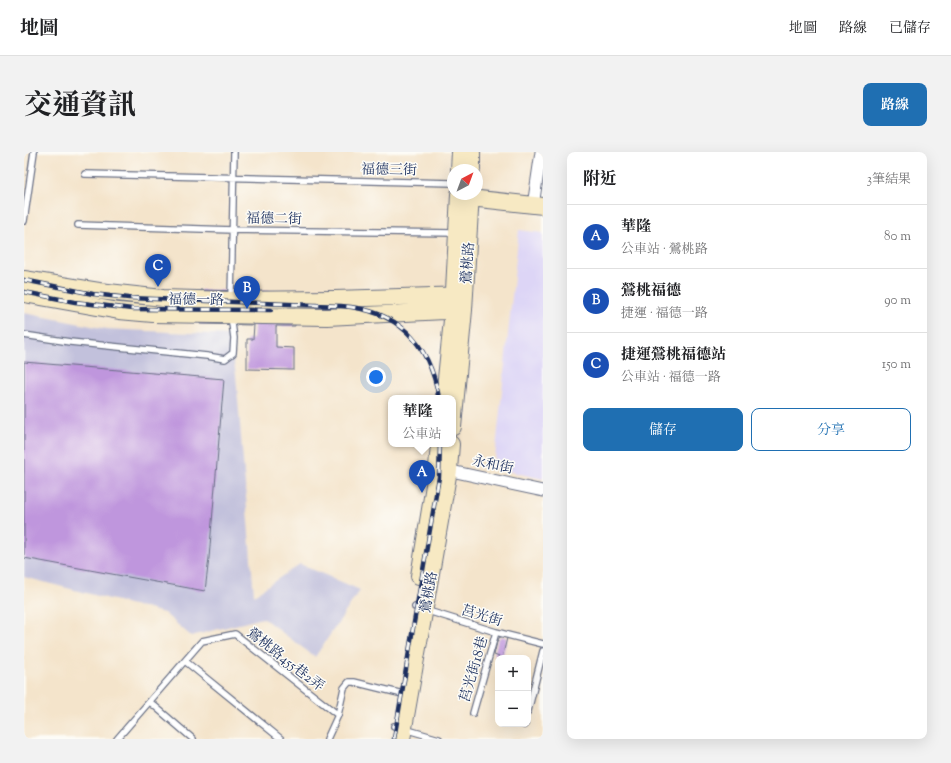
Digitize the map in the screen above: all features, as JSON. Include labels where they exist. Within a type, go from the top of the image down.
[{"type":"main road","points":[[460,152],[460,164]]},
{"type":"main road","points":[[472,152],[472,164]]},
{"type":"main road","points":[[483,196],[538,206]]},
{"type":"main road","name":"鶯桃路","points":[[455,395],[464,233],[463,200]]},
{"type":"main road","name":"福德一路","points":[[24,279],[136,296],[162,298],[231,308]]},
{"type":"main road","name":"福德一路","points":[[24,294],[119,311],[153,314],[335,299],[459,303]]},
{"type":"main road","name":"鶯桃路","points":[[444,395],[459,303]]},
{"type":"main road","name":"鶯桃路","points":[[439,447],[443,469]]},
{"type":"main road","name":"鶯桃路","points":[[398,733],[443,469],[450,447]]},
{"type":"street","points":[[538,206],[541,152]]},
{"type":"street","name":"永和街","points":[[443,469],[543,491]]},
{"type":"lane","points":[[24,221],[34,152]]},
{"type":"lane","points":[[24,335],[70,342],[225,359],[233,353],[234,338],[231,308],[234,152]]},
{"type":"lane","name":"福德三街","points":[[85,174],[234,178],[447,192]]},
{"type":"lane","name":"福德二街","points":[[78,225],[233,230],[464,233]]},
{"type":"lane","name":"莒光街","points":[[419,608],[496,632],[543,644]]},
{"type":"lane","name":"莒光街18巷","points":[[473,713],[496,632]]},
{"type":"lane","name":"鶯桃路455巷2弄","points":[[117,739],[202,641],[235,634],[338,715]]},
{"type":"lane","points":[[531,699],[543,651]]},
{"type":"lane","points":[[185,660],[281,739]]},
{"type":"lane","points":[[327,739],[338,715],[344,688],[349,682],[405,695]]},
{"type":"lane","points":[[150,702],[193,739]]},
{"type":"lane","points":[[398,733],[439,739]]},
{"type":"shaded area","points":[[519,230],[543,233],[543,479],[494,468]]},
{"type":"shaded area","points":[[24,313],[107,329],[229,335],[236,375],[254,595],[300,564],[360,590],[315,657],[263,618],[191,636],[164,613],[24,577]]},
{"type":"building","points":[[200,290],[295,292],[295,326],[276,326],[276,347],[294,348],[294,370],[247,369],[247,339],[253,339],[254,325],[200,324]]},
{"type":"building","points":[[24,362],[224,379],[205,591],[24,558]]},
{"type":"building","points":[[502,636],[507,638],[503,655],[495,655],[494,655],[499,638]]},
{"type":"railway","points":[[24,280],[93,294],[129,298],[341,306],[361,309],[379,314],[408,332],[419,345],[427,361],[434,378],[438,395]]},
{"type":"railway","points":[[24,292],[75,302],[132,309],[271,310]]},
{"type":"railway","points":[[394,739],[439,477],[440,447]]},
{"type":"place","name":"捷運鶯桃福德站","points":[[158,287]]},
{"type":"place","name":"鶯桃福德","points":[[247,309]]},
{"type":"place","name":"華隆","points":[[422,493]]}]
